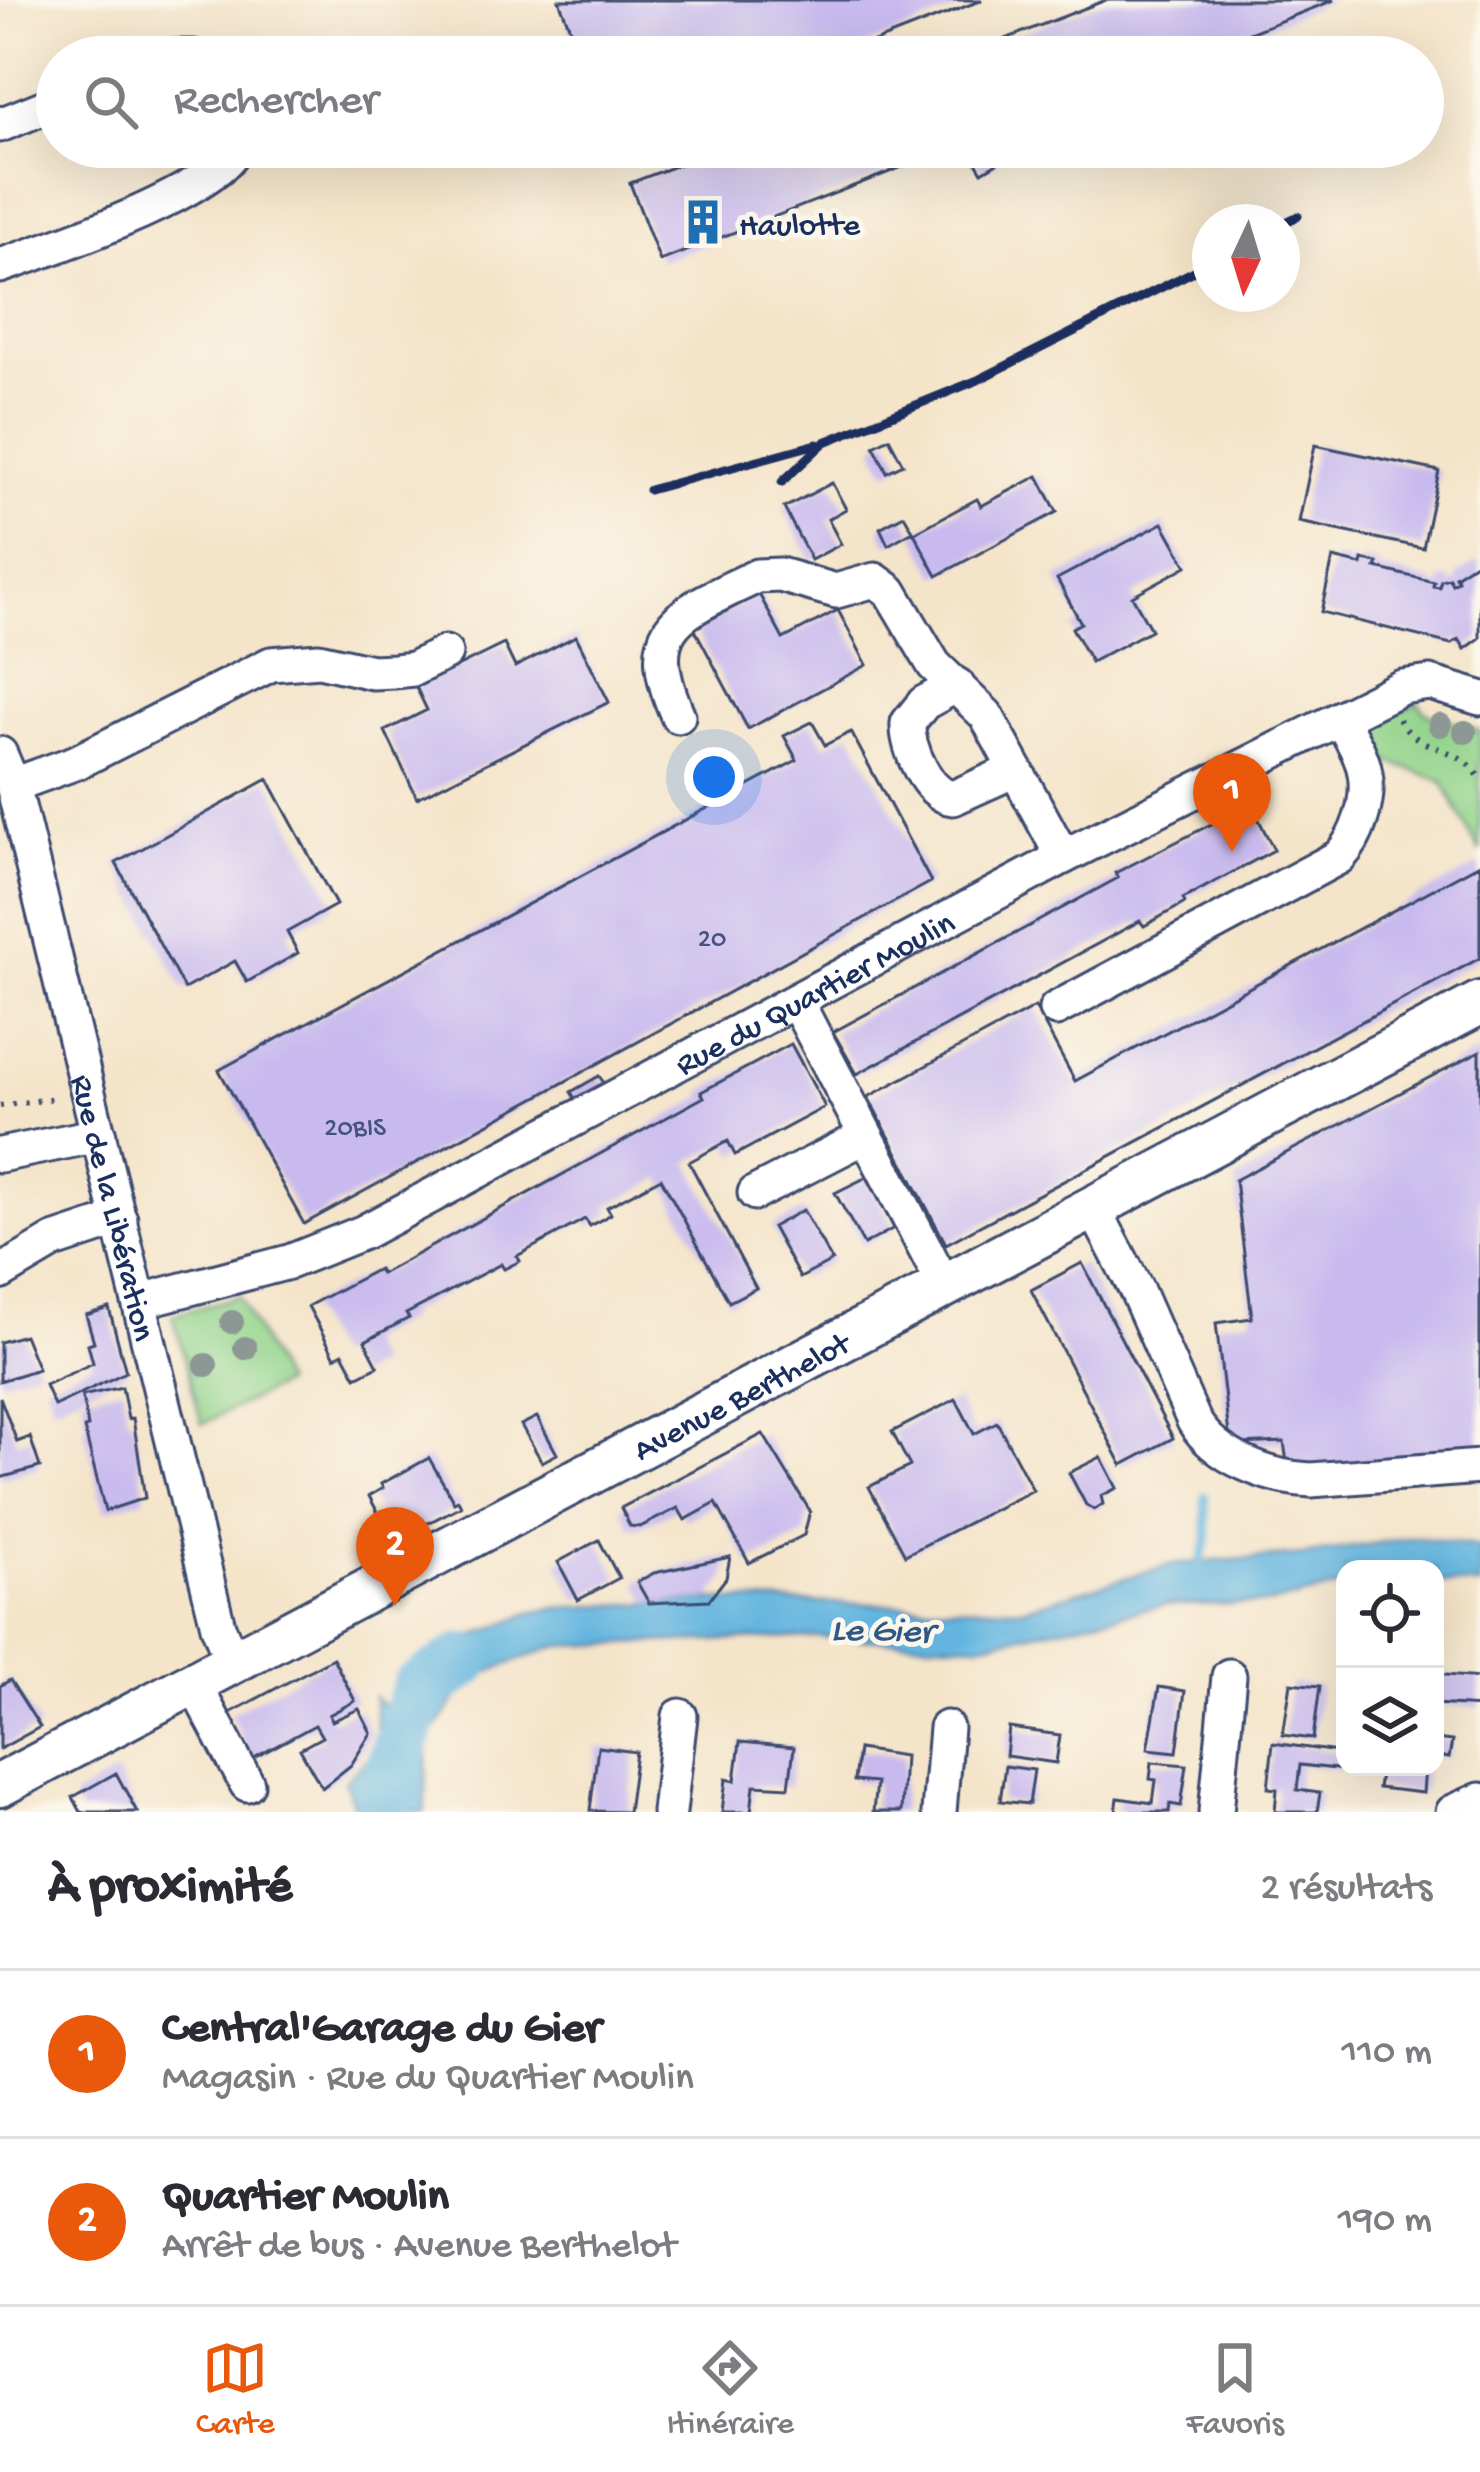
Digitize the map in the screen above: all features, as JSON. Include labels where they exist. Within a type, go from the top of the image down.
[{"type":"main road","name":"Avenue Berthelot","points":[[0,1785],[1480,1003]]},
{"type":"street","points":[[0,125],[36,110]]},
{"type":"street","points":[[0,266],[146,209],[219,168]]},
{"type":"street","points":[[678,716],[661,669],[669,630],[684,613],[769,573],[836,591],[875,580],[890,591],[921,650],[986,715],[1063,857]]},
{"type":"street","points":[[6,770],[77,762],[271,664],[319,661],[372,672],[394,671],[413,669],[445,653]]},
{"type":"street","name":"Rue du Quartier Moulin","points":[[141,1301],[289,1262],[364,1232],[1063,857],[1387,695],[1421,682],[1480,698]]},
{"type":"street","points":[[957,686],[924,703],[908,723],[910,744],[933,789],[953,798],[1016,770]]},
{"type":"street","points":[[1056,1010],[1339,857],[1350,846],[1366,788],[1365,771],[1340,718]]},
{"type":"street","name":"Rue de la Libération","points":[[6,770],[14,852],[89,1091],[218,1626],[232,1663]]},
{"type":"street","points":[[796,1001],[944,1285]]},
{"type":"street","points":[[0,1155],[100,1135]]},
{"type":"street","points":[[755,1192],[866,1136]]},
{"type":"street","points":[[1093,1207],[1137,1291],[1194,1421],[1219,1450],[1288,1479],[1480,1467]]},
{"type":"street","points":[[0,1273],[54,1241],[121,1219]]},
{"type":"street","points":[[1216,1812],[1229,1676]]},
{"type":"street","points":[[194,1684],[247,1784]]},
{"type":"street","points":[[669,1812],[680,1716]]},
{"type":"street","points":[[939,1812],[946,1728]]},
{"type":"street","points":[[1453,1812],[1480,1799]]},
{"type":"path","points":[[1387,695],[1408,734],[1464,757],[1480,779]]},
{"type":"path","points":[[0,1106],[89,1091]]},
{"type":"green space","points":[[1418,702],[1426,713],[1480,731],[1480,852],[1442,781],[1389,762],[1370,725]]},
{"type":"green space","points":[[239,1296],[283,1384],[202,1424],[173,1315]]},
{"type":"water","points":[[1415,1537],[1480,1547],[1480,1586],[1444,1584],[1444,1560],[1336,1560],[1336,1588],[1269,1604],[1164,1605],[980,1644],[820,1637],[557,1646],[470,1679],[433,1733],[389,1695],[423,1662],[460,1641],[555,1608],[709,1600],[1023,1608],[1173,1564],[1303,1555]]},
{"type":"water","points":[[374,1697],[428,1744],[425,1812],[356,1812],[345,1781],[378,1747]]},
{"type":"building","points":[[559,0],[982,0],[890,36],[573,36]]},
{"type":"building","points":[[1106,0],[1334,0],[1242,36],[1013,36]]},
{"type":"building","name":"Haulotte","points":[[670,168],[900,168],[660,261],[630,183]]},
{"type":"building","points":[[889,438],[903,464],[887,472],[874,446]]},
{"type":"building","points":[[1315,445],[1439,471],[1423,548],[1299,522]]},
{"type":"building","points":[[1038,476],[1057,512],[937,576],[914,533],[977,499],[981,506]]},
{"type":"building","points":[[832,483],[846,509],[828,519],[841,544],[811,560],[784,508]]},
{"type":"building","points":[[904,515],[913,531],[888,545],[880,528]]},
{"type":"building","points":[[1163,523],[1187,566],[1132,596],[1151,630],[1091,662],[1072,628],[1081,623],[1057,579]]},
{"type":"building","points":[[1333,558],[1362,565],[1363,560],[1378,563],[1376,568],[1439,587],[1441,580],[1449,578],[1452,584],[1458,580],[1455,576],[1480,560],[1480,638],[1465,649],[1459,639],[1451,644],[1321,612]]},
{"type":"building","points":[[759,594],[783,639],[838,610],[867,665],[748,729],[694,628]]},
{"type":"building","points":[[576,636],[609,702],[417,798],[385,731],[427,710],[416,687],[504,644],[515,667]]},
{"type":"building","points":[[812,722],[825,745],[851,732],[931,882],[304,1224],[219,1070],[797,760],[784,736]]},
{"type":"building","points":[[268,779],[336,905],[287,932],[298,953],[247,982],[235,961],[184,989],[116,863]]},
{"type":"building","points":[[1251,804],[1274,850],[1183,899],[1185,903],[1144,926],[1140,921],[857,1074],[833,1032],[1118,878],[1115,873]]},
{"type":"building","points":[[1480,864],[1480,958],[946,1244],[868,1097],[1035,1007],[1075,1081]]},
{"type":"building","points":[[791,1044],[825,1107],[735,1155],[728,1141],[689,1162],[756,1288],[729,1302],[661,1178],[607,1207],[611,1214],[590,1226],[585,1219],[517,1256],[520,1261],[504,1269],[501,1264],[365,1341],[378,1366],[356,1377],[343,1353],[335,1357],[308,1306],[378,1269],[381,1274],[704,1097],[701,1092]]},
{"type":"building","points":[[1480,1051],[1480,1452],[1288,1469],[1284,1442],[1238,1444],[1229,1435],[1216,1323],[1252,1318],[1235,1180]]},
{"type":"building","points":[[599,1076],[609,1090],[580,1106],[571,1092]]},
{"type":"building","points":[[867,1177],[894,1228],[864,1245],[835,1193]]},
{"type":"building","points":[[803,1210],[832,1261],[800,1278],[772,1227]]},
{"type":"building","points":[[1082,1263],[1173,1438],[1122,1465],[1031,1290]]},
{"type":"building","points":[[109,1308],[126,1372],[54,1406],[45,1385],[93,1363],[88,1344],[94,1342],[86,1315]]},
{"type":"building","points":[[24,1335],[38,1369],[0,1381],[0,1342]]},
{"type":"building","points":[[122,1387],[128,1419],[133,1418],[145,1498],[105,1511],[84,1428],[88,1427],[82,1396]]},
{"type":"building","points":[[0,1397],[17,1442],[30,1437],[40,1467],[0,1478]]},
{"type":"building","points":[[956,1399],[974,1434],[997,1422],[1033,1490],[905,1555],[869,1487],[910,1466],[892,1432]]},
{"type":"building","points":[[537,1417],[557,1454],[542,1462],[521,1425]]},
{"type":"building","points":[[763,1434],[810,1511],[804,1535],[749,1563],[716,1503],[685,1520],[678,1508],[640,1527],[630,1526],[621,1508]]},
{"type":"building","points":[[1101,1457],[1117,1488],[1101,1496],[1103,1504],[1094,1510],[1086,1505],[1069,1473]]},
{"type":"building","points":[[429,1458],[454,1502],[458,1500],[461,1506],[393,1541],[369,1496],[383,1488],[381,1484]]},
{"type":"building","points":[[599,1540],[619,1578],[578,1600],[558,1562]]},
{"type":"building","points":[[730,1557],[726,1578],[709,1600],[649,1603],[637,1582],[654,1573]]},
{"type":"building","points":[[333,1658],[355,1701],[329,1715],[332,1721],[359,1709],[371,1733],[351,1765],[322,1788],[300,1749],[322,1737],[315,1725],[252,1759],[230,1713]]},
{"type":"building","points":[[1444,1675],[1480,1678],[1480,1707],[1444,1705]]},
{"type":"building","points":[[10,1680],[40,1727],[0,1749],[0,1686]]},
{"type":"building","points":[[1291,1683],[1320,1686],[1313,1739],[1283,1735]]},
{"type":"building","points":[[1159,1687],[1185,1691],[1177,1752],[1148,1749]]},
{"type":"building","points":[[1009,1728],[1060,1735],[1056,1763],[1006,1756]]},
{"type":"building","points":[[1444,1740],[1452,1741],[1449,1758],[1444,1757]]},
{"type":"building","points":[[740,1742],[794,1747],[789,1787],[754,1785],[751,1812],[722,1812],[726,1779],[735,1781]]},
{"type":"building","points":[[1273,1743],[1336,1752],[1336,1769],[1300,1765],[1297,1790],[1320,1793],[1317,1812],[1275,1812],[1277,1789],[1268,1788]]},
{"type":"building","points":[[598,1747],[636,1752],[628,1812],[590,1811]]},
{"type":"building","points":[[858,1749],[904,1756],[901,1812],[873,1812],[876,1783],[854,1781]]},
{"type":"building","points":[[1152,1762],[1187,1765],[1181,1806],[1170,1804],[1169,1812],[1116,1812],[1118,1798],[1153,1803]]},
{"type":"building","points":[[1005,1766],[1034,1770],[1029,1804],[1000,1801]]},
{"type":"building","points":[[116,1773],[137,1812],[81,1812],[73,1797]]},
{"type":"building","points":[[1380,1776],[1424,1776],[1423,1793],[1378,1788]]},
{"type":"waterway","points":[[1198,1573],[1207,1540],[1205,1496]]},
{"type":"waterway","name":"Le Gier","points":[[383,1812],[419,1690],[462,1662]]},
{"type":"railway","points":[[782,482],[825,442],[978,380],[1192,272]]},
{"type":"railway","points":[[649,490],[817,444]]},
{"type":"place","name":"Haulotte","points":[[703,222]]},
{"type":"place","name":"Central'Garage du Gier","points":[[1232,852]]},
{"type":"place","name":"Quartier Moulin","points":[[395,1606]]}]
